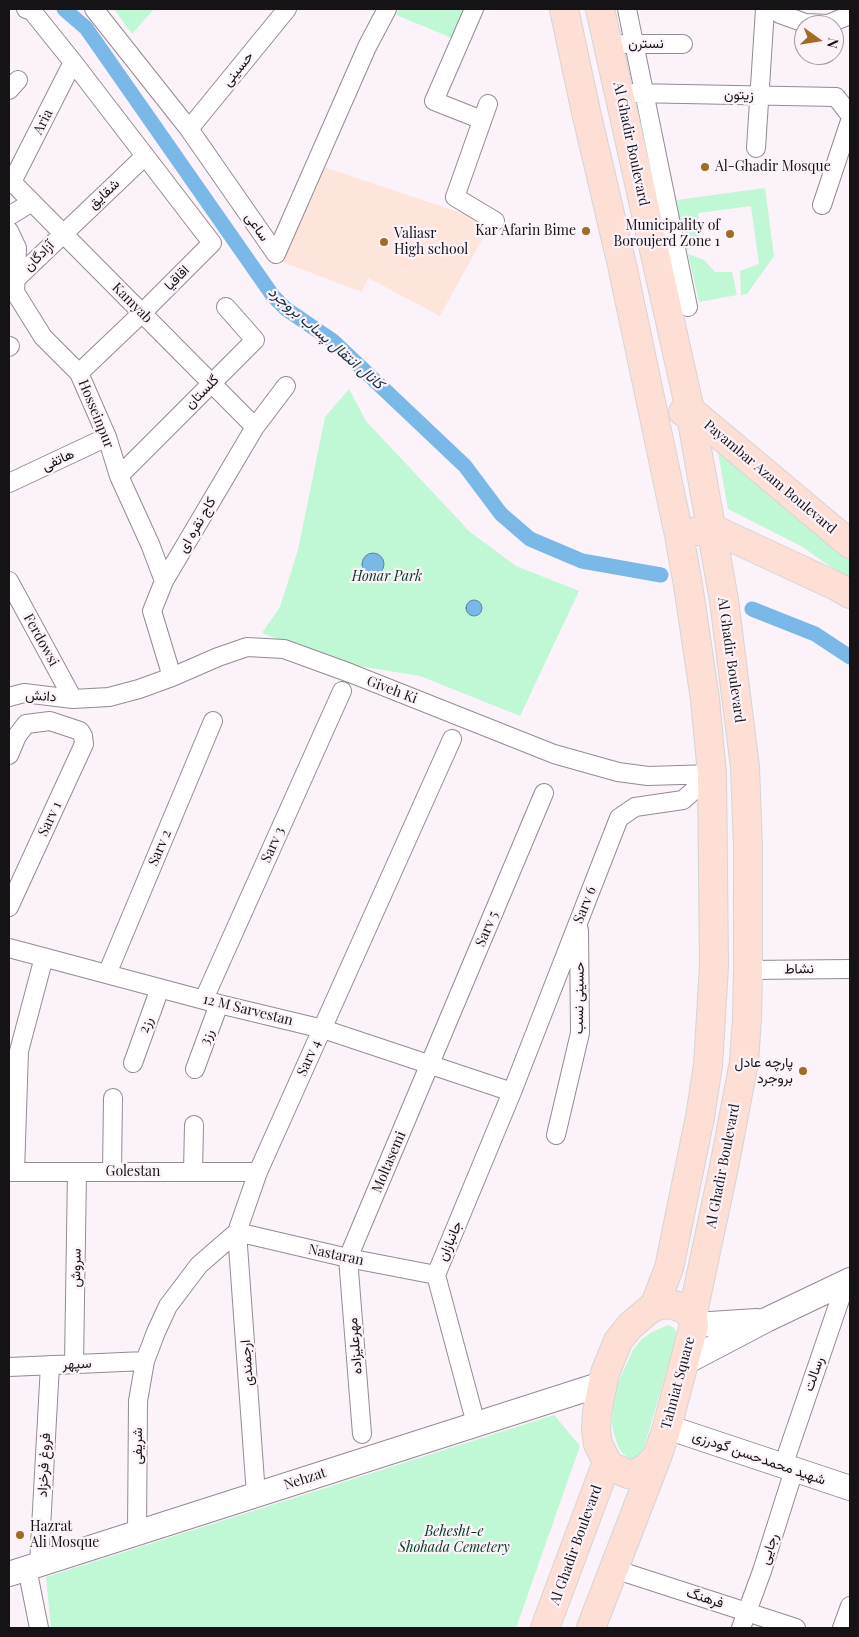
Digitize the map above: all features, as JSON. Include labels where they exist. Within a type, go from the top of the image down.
[{"type":"main road","points":[[564,9],[622,265],[679,535],[705,699],[712,774],[714,966],[708,1064],[700,1118],[669,1268],[654,1307],[639,1317],[618,1342],[602,1384],[597,1412],[596,1429],[598,1444],[607,1462],[619,1471],[635,1474],[643,1470],[657,1457]]},
{"type":"main road","name":"Al Ghadir Boulevard","points":[[600,9],[622,44],[632,93],[711,528],[732,656],[745,767],[748,848],[748,970],[744,1062],[692,1321]]},
{"type":"main road","points":[[654,417],[690,410]]},
{"type":"main road","name":"Payambar Azam Boulevard","points":[[690,410],[850,544]]},
{"type":"main road","points":[[679,535],[711,528],[838,586],[850,594]]},
{"type":"main road","name":"Tahniat Square","points":[[654,1307],[671,1304],[680,1306],[689,1313],[692,1321],[684,1363],[657,1457]]},
{"type":"main road","points":[[591,1628],[657,1457]]},
{"type":"main road","name":"Al Ghadir Boulevard","points":[[545,1628],[607,1462]]},
{"type":"street","points":[[26,9],[32,11],[145,156]]},
{"type":"street","name":"حسینی","points":[[189,129],[287,9]]},
{"type":"street","name":"ساعی","points":[[96,10],[189,129],[276,254],[367,46],[387,9]]},
{"type":"street","points":[[474,9],[434,101],[485,112],[455,197],[495,221]]},
{"type":"street","points":[[622,44],[627,9]]},
{"type":"street","points":[[756,148],[765,9]]},
{"type":"street","points":[[773,9],[794,19]]},
{"type":"street","name":"نسترن","points":[[622,44],[683,44]]},
{"type":"street","name":"Aria","points":[[10,181],[73,62]]},
{"type":"street","points":[[632,93],[688,307]]},
{"type":"street","name":"زیتون","points":[[632,93],[836,97],[850,115]]},
{"type":"street","points":[[822,206],[850,121]]},
{"type":"street","name":"شقایق","points":[[62,233],[145,156]]},
{"type":"street","name":"اقاقیا","points":[[79,372],[212,244],[145,156]]},
{"type":"street","name":"Kamyab","points":[[10,181],[255,427]]},
{"type":"street","points":[[9,216],[32,202]]},
{"type":"street","name":"Hosseinpur","points":[[9,231],[17,248],[15,292],[43,337],[79,372],[106,437],[119,476],[150,544],[164,581]]},
{"type":"street","name":"آزادگان","points":[[15,280],[62,233]]},
{"type":"street","name":"گلستان","points":[[119,476],[255,340],[226,306]]},
{"type":"street","name":"کاج نقره ای","points":[[172,677],[152,611],[164,581],[255,427],[286,386]]},
{"type":"street","name":"هاتفی","points":[[9,483],[106,437]]},
{"type":"street","name":"Ferdowsi","points":[[9,581],[74,699]]},
{"type":"street","name":"Giveh Ki","points":[[74,699],[109,697],[139,689],[247,647],[284,649],[554,754],[618,772],[648,776],[712,774]]},
{"type":"street","name":"Sarv 3","points":[[212,1002],[342,691]]},
{"type":"street","name":"دانش","points":[[9,698],[24,693],[74,699]]},
{"type":"street","name":"Sarv 1","points":[[9,755],[17,736],[26,724],[50,721],[80,731],[83,736],[84,744],[9,907]]},
{"type":"street","name":"Sarv 2","points":[[107,974],[213,721]]},
{"type":"street","name":"Sarv 4","points":[[145,1361],[168,1306],[199,1265],[237,1232],[258,1172],[452,740]]},
{"type":"street","name":"Sarv 6","points":[[512,1092],[619,818],[635,807],[683,800],[712,774]]},
{"type":"street","name":"Sarv 5","points":[[429,1066],[544,793]]},
{"type":"street","name":"حسینی نسب","points":[[556,1135],[580,1033],[579,920]]},
{"type":"street","name":"12 M Sarvestan","points":[[9,948],[212,1002],[323,1029],[429,1066],[512,1092]]},
{"type":"street","points":[[12,1172],[19,1050],[44,958]]},
{"type":"street","name":"نشاط","points":[[748,970],[850,969]]},
{"type":"street","name":"رز2","points":[[133,1063],[160,988]]},
{"type":"street","name":"رز3","points":[[195,1069],[212,1002]]},
{"type":"street","name":"Moltasemi","points":[[348,1258],[429,1066]]},
{"type":"street","name":"جانبازان","points":[[476,1424],[436,1275],[512,1092]]},
{"type":"street","points":[[112,1172],[113,1098]]},
{"type":"street","points":[[192,1172],[194,1125]]},
{"type":"street","name":"Golestan","points":[[12,1172],[258,1172]]},
{"type":"street","name":"سروش","points":[[74,1364],[77,1172]]},
{"type":"street","name":"Nastaran","points":[[237,1232],[348,1258],[436,1275]]},
{"type":"street","name":"ارجمندی","points":[[237,1232],[256,1494]]},
{"type":"street","name":"مهرعلیزاده","points":[[348,1258],[362,1434]]},
{"type":"street","points":[[684,1363],[766,1320],[848,1281]]},
{"type":"street","name":"رسالت","points":[[789,1468],[848,1281]]},
{"type":"street","points":[[692,1321],[766,1320]]},
{"type":"street","name":"سپهر","points":[[9,1367],[145,1361]]},
{"type":"street","name":"شریفی","points":[[137,1533],[138,1401],[145,1361]]},
{"type":"street","name":"فروغ فرخزاد","points":[[39,1628],[25,1569],[50,1365]]},
{"type":"street","name":"Nehzat","points":[[25,1569],[602,1384]]},
{"type":"street","name":"شهید محمدحسن گودرزی","points":[[667,1427],[850,1488]]},
{"type":"street","name":"رجایی","points":[[744,1620],[762,1571],[789,1468]]},
{"type":"street","name":"فرهنگ","points":[[614,1569],[744,1620],[796,1628]]},
{"type":"street","points":[[842,1628],[850,1606]]},
{"type":"shaded area","name":"Valiasr High school","points":[[321,166],[491,223],[440,316],[368,278],[362,292],[280,261]]},
{"type":"green space","points":[[114,9],[154,9],[132,34]]},
{"type":"green space","points":[[399,9],[464,9],[452,38],[396,15]]},
{"type":"green space","points":[[765,188],[774,256],[747,294],[741,295],[740,271],[759,264],[751,206],[698,213],[701,240],[684,252],[677,200]]},
{"type":"green space","points":[[688,254],[704,260],[715,272],[732,272],[737,295],[699,302]]},
{"type":"green space","name":"Honar Park","points":[[349,389],[366,421],[470,532],[516,566],[579,591],[520,716],[420,676],[340,663],[262,633],[280,607],[298,550],[325,417]]},
{"type":"green space","points":[[716,441],[740,469],[850,560],[850,580],[801,546],[728,509]]},
{"type":"green space","points":[[668,1325],[674,1328],[677,1336],[642,1454],[636,1459],[629,1458],[623,1454],[618,1446],[612,1423],[613,1402],[617,1385],[633,1350],[641,1340],[652,1332]]},
{"type":"green space","name":"Behesht-e Shohada Cemetery","points":[[554,1415],[580,1446],[516,1628],[51,1628],[46,1577]]},
{"type":"water","points":[[373,553],[383,560],[384,564],[377,574],[373,575],[363,568],[362,564],[369,554]]},
{"type":"water","points":[[471,600],[477,600],[482,605],[480,614],[471,616],[466,611],[466,605]]},
{"type":"waterway","name":"کانال انتقال پساب بروجرد","points":[[64,9],[86,28],[273,296],[286,309],[333,341],[465,466],[501,514],[530,539],[582,561],[661,575]]},
{"type":"waterway","name":"کانال انتقال پساب بروجرد","points":[[752,609],[815,634],[850,657]]},
{"type":"place","name":"Al-Ghadir Mosque","points":[[705,167]]},
{"type":"place","name":"Kar Afarin Bime","points":[[586,231]]},
{"type":"place","name":"Municipality of Boroujerd Zone 1","points":[[730,234]]},
{"type":"place","name":"Valiasr High school","points":[[384,242]]},
{"type":"place","name":"پارچه عادل بروجرد","points":[[803,1071]]},
{"type":"place","name":"Hazrat Ali Mosque","points":[[20,1535]]}]
